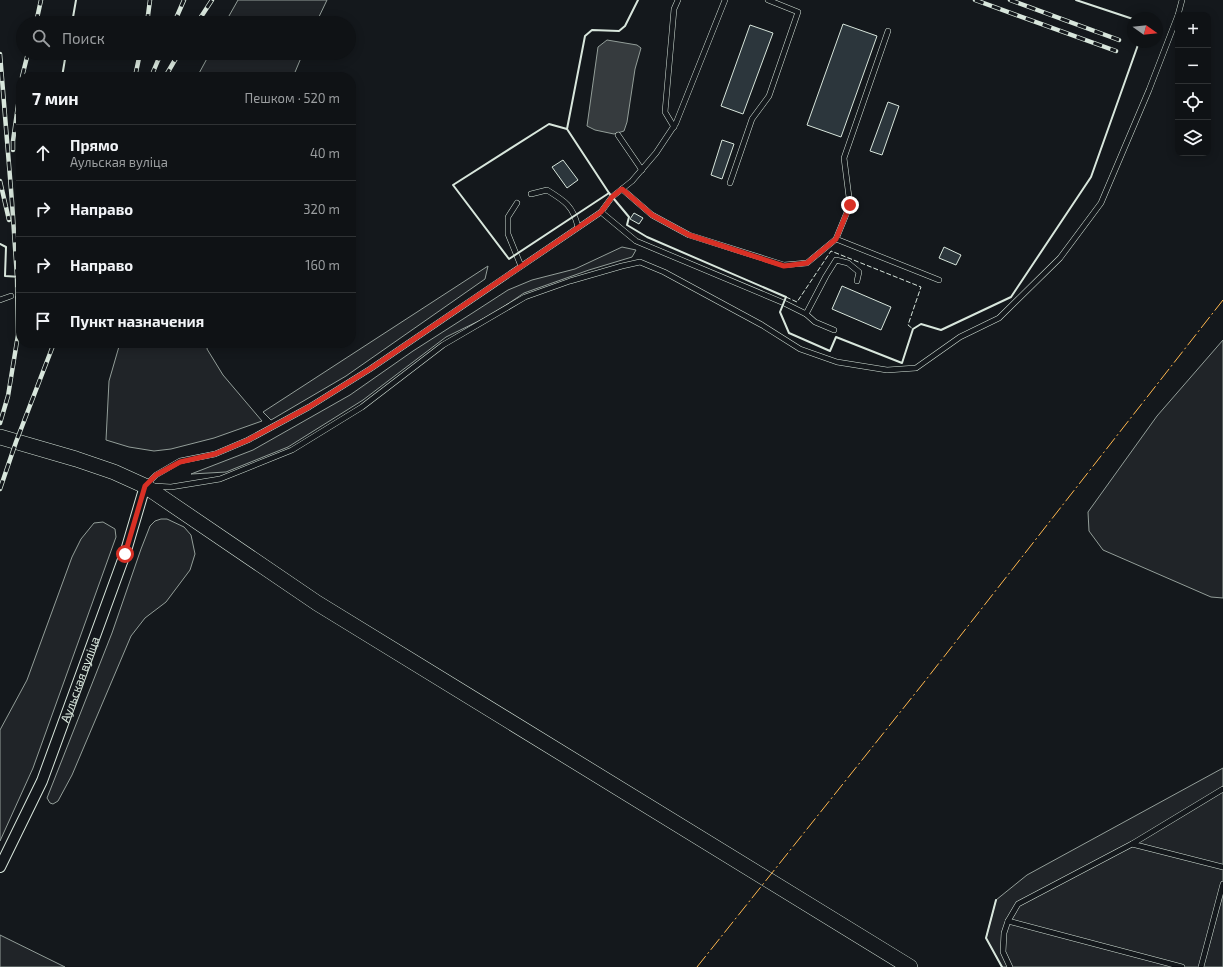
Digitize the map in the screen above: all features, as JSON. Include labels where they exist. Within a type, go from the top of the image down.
[{"type":"street","points":[[0,437],[76,459],[114,472],[145,486],[318,603],[910,967]]},
{"type":"street","name":"Аульская вуліца","points":[[0,867],[42,781],[125,554],[145,486]]},
{"type":"lane","points":[[674,127],[665,112],[674,9],[678,0]]},
{"type":"lane","points":[[145,486],[156,475],[180,462],[215,454],[235,446],[309,407],[370,369],[601,212],[612,197],[632,181],[656,154],[674,127],[725,0]]},
{"type":"lane","points":[[730,183],[752,119],[769,96],[798,12],[768,0]]},
{"type":"lane","points":[[1179,12],[1182,0]]},
{"type":"lane","points":[[145,486],[170,487],[220,479],[292,450],[362,407],[443,346],[525,297],[570,281],[640,262],[664,272],[762,325],[800,349],[837,362],[887,370],[916,368],[960,337],[999,318],[1065,252],[1101,203],[1149,90],[1175,23]]},
{"type":"lane","points":[[622,189],[652,215],[689,235],[784,266],[807,263],[836,239],[850,205],[844,158],[888,31]]},
{"type":"lane","points":[[618,135],[642,170]]},
{"type":"lane","points":[[531,194],[547,190],[564,201],[575,215],[578,228]]},
{"type":"lane","points":[[517,203],[508,217],[508,234],[521,266]]},
{"type":"lane","points":[[601,212],[636,241],[784,303],[806,314],[815,322],[834,330]]},
{"type":"lane","points":[[836,239],[939,280]]},
{"type":"lane","points":[[806,314],[836,260],[848,263],[859,272],[857,281]]},
{"type":"lane","points":[[0,300],[11,296]]},
{"type":"lane","points":[[1010,967],[1003,952],[1004,933],[1008,921],[1018,904],[1132,844],[1223,789]]},
{"type":"lane","points":[[1132,844],[1223,867]]},
{"type":"lane","points":[[1202,967],[1223,884]]},
{"type":"lane","points":[[1008,921],[1182,967]]},
{"type":"shaded area","points":[[238,0],[327,0],[319,16],[229,16]]},
{"type":"shaded area","points":[[607,40],[637,45],[641,48],[635,69],[627,122],[624,131],[614,134],[595,130],[587,126],[598,47]]},
{"type":"shaded area","points":[[206,60],[300,60],[295,72],[200,72]]},
{"type":"shaded area","points":[[622,247],[636,250],[632,257],[589,270],[524,293],[493,314],[446,337],[363,400],[288,447],[226,472],[191,474],[253,450],[350,395],[413,351],[508,290],[532,280],[575,269]]},
{"type":"shaded area","points":[[488,266],[485,279],[346,376],[271,420],[263,412]]},
{"type":"shaded area","points":[[1223,340],[1223,598],[1211,597],[1103,550],[1089,531],[1088,512],[1157,416]]},
{"type":"shaded area","points":[[119,348],[207,348],[223,375],[262,421],[214,438],[171,449],[154,451],[129,447],[106,440],[109,381]]},
{"type":"shaded area","points":[[167,519],[184,527],[191,535],[195,554],[190,570],[166,602],[145,618],[131,636],[72,775],[58,801],[53,804],[50,803],[47,798],[112,633],[141,549],[150,526],[155,521]]},
{"type":"shaded area","points":[[103,522],[115,529],[116,537],[33,768],[0,841],[0,730],[27,680],[72,557],[81,539],[94,523]]},
{"type":"shaded area","points":[[1223,768],[1223,967],[1002,967],[986,938],[996,900],[1027,875]]},
{"type":"shaded area","points":[[0,935],[65,967],[0,967]]},
{"type":"building","points":[[843,24],[877,36],[841,137],[807,125]]},
{"type":"building","points":[[750,25],[773,33],[743,114],[721,106]]},
{"type":"building","points":[[888,102],[899,106],[882,155],[870,151]]},
{"type":"building","points":[[722,140],[734,144],[722,179],[711,175]]},
{"type":"building","points":[[563,160],[578,180],[567,188],[552,167]]},
{"type":"building","points":[[634,213],[643,218],[639,224],[630,219]]},
{"type":"building","points":[[944,247],[961,255],[956,265],[939,258]]},
{"type":"building","points":[[842,286],[891,307],[881,330],[832,309]]},
{"type":"railway","points":[[38,16],[41,0]]},
{"type":"railway","points":[[148,16],[150,0]]},
{"type":"railway","points":[[177,16],[184,0]]},
{"type":"railway","points":[[202,16],[212,0]]},
{"type":"railway","points":[[975,0],[1116,51]]},
{"type":"railway","points":[[1010,0],[1119,40]]},
{"type":"railway","points":[[0,54],[16,262]]},
{"type":"railway","points":[[23,72],[26,60]]},
{"type":"railway","points":[[136,72],[139,60]]},
{"type":"railway","points":[[153,72],[158,60]]},
{"type":"railway","points":[[168,72],[175,60]]},
{"type":"railway","points":[[13,150],[16,120]]},
{"type":"railway","points":[[0,181],[9,220]]},
{"type":"railway","points":[[0,423],[8,396],[16,347]]},
{"type":"railway","points":[[0,489],[16,442],[52,348]]},
{"type":"fence","points":[[786,297],[797,302],[831,251],[921,287],[908,325],[913,329]]},
{"type":"wall","points":[[73,16],[76,0]]},
{"type":"wall","points":[[638,0],[625,26],[619,31],[592,30],[585,36],[567,129],[609,193],[629,217],[627,225],[647,237],[786,297],[780,312],[789,333],[830,351],[836,337],[902,363],[913,329],[921,324],[941,330],[1011,297],[1091,177],[1137,48]]},
{"type":"wall","points":[[1076,0],[1127,17]]},
{"type":"wall","points":[[63,72],[65,60]]},
{"type":"wall","points":[[567,129],[549,124],[453,185],[509,259],[609,193]]},
{"type":"wall","points":[[0,244],[6,247],[5,276],[16,277]]},
{"type":"wall","points":[[996,900],[986,938],[1002,967]]},
{"type":"power","points":[[697,967],[925,681],[1223,300]]},
{"type":"route","points":[[125,554],[145,486],[156,475],[180,462],[215,454],[248,440],[309,407],[370,369],[601,212],[612,197],[622,189],[652,215],[689,235],[784,266],[807,263],[836,239],[850,205]]}]
